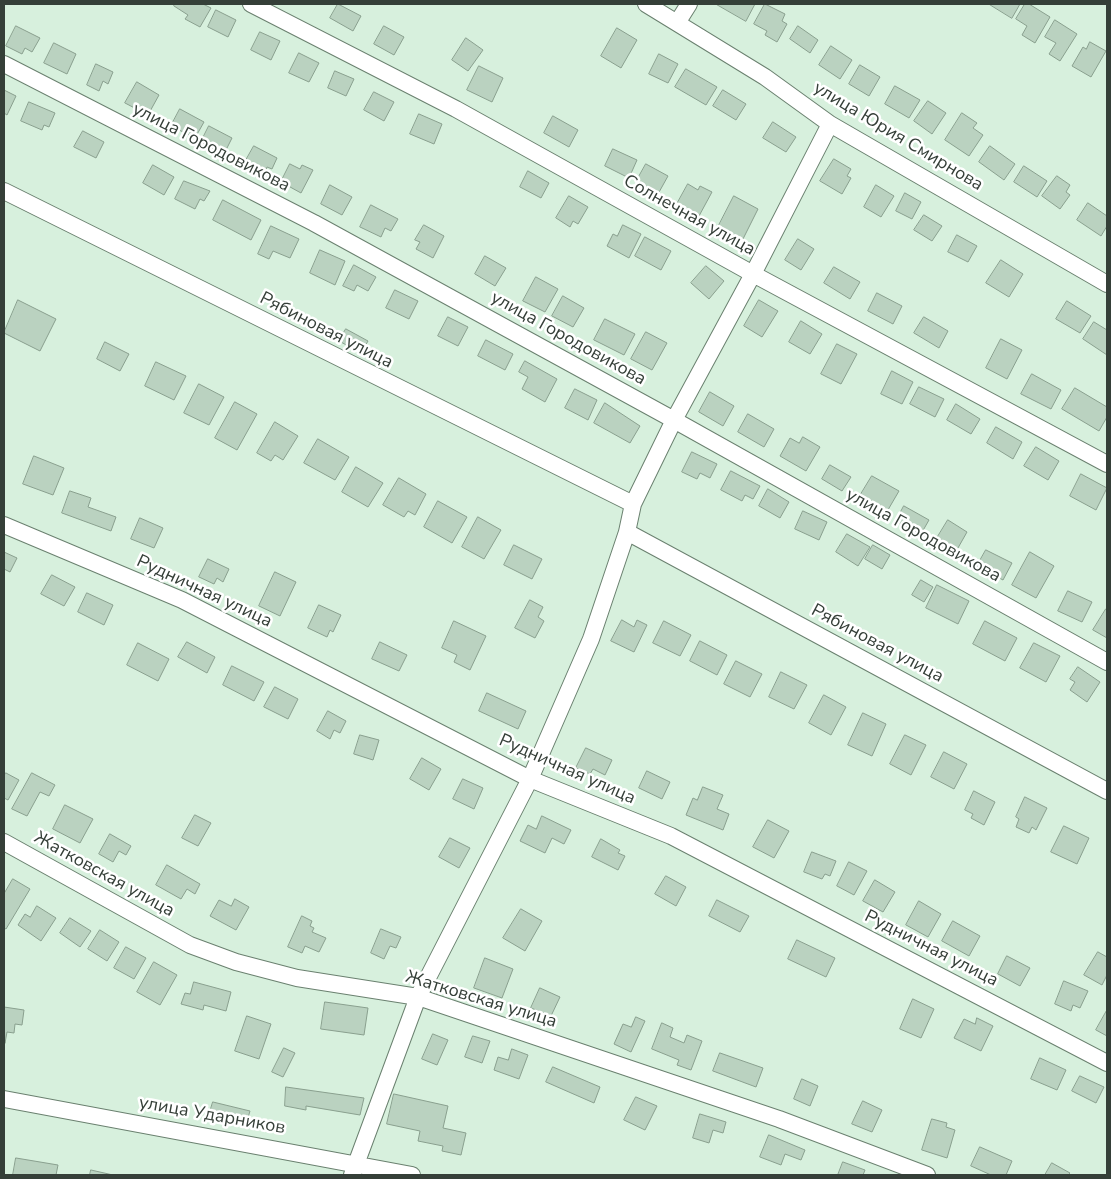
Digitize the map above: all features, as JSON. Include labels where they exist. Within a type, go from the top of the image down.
[{"type":"street","name":"Солнечная улица","points":[[251,4],[456,109],[753,274],[1107,464]]},
{"type":"street","name":"улица Юрия Смирнова","points":[[646,4],[765,77],[830,124],[1107,284]]},
{"type":"street","points":[[677,23],[689,4]]},
{"type":"street","name":"улица Городовикова","points":[[4,64],[314,223],[674,420],[1107,662]]},
{"type":"street","points":[[353,1169],[418,998],[530,779],[591,639],[627,532],[633,504],[674,420],[753,274],[830,124]]},
{"type":"street","name":"Рябиновая улица","points":[[4,191],[633,504]]},
{"type":"street","name":"Рудничная улица","points":[[4,525],[182,600],[530,779],[671,836],[1107,1063]]},
{"type":"street","name":"Рябиновая улица","points":[[627,532],[1107,791]]},
{"type":"street","name":"Жатковская улица","points":[[4,842],[190,945],[236,962],[297,978],[418,998],[779,1119],[927,1175]]},
{"type":"street","name":"улица Ударников","points":[[4,1098],[353,1169],[412,1175]]},
{"type":"building","points":[[175,4],[203,4],[211,8],[200,27],[185,19],[188,15],[174,6]]},
{"type":"building","points":[[338,4],[361,16],[353,31],[330,18]]},
{"type":"building","points":[[716,4],[755,4],[746,21]]},
{"type":"building","points":[[765,4],[785,14],[782,21],[787,24],[777,42],[765,35],[767,31],[754,24]]},
{"type":"building","points":[[989,4],[1020,4],[1012,18]]},
{"type":"building","points":[[1025,4],[1029,4],[1050,17],[1035,43],[1022,35],[1027,26],[1016,19]]},
{"type":"building","points":[[216,10],[236,20],[228,37],[208,27]]},
{"type":"building","points":[[1055,20],[1077,34],[1060,61],[1049,54],[1056,43],[1045,37]]},
{"type":"building","points":[[16,26],[40,38],[32,52],[25,48],[22,54],[6,46]]},
{"type":"building","points":[[384,26],[404,37],[394,55],[374,44]]},
{"type":"building","points":[[798,26],[818,40],[810,53],[790,39]]},
{"type":"building","points":[[617,28],[637,40],[621,68],[601,56]]},
{"type":"building","points":[[260,32],[280,41],[271,60],[251,50]]},
{"type":"building","points":[[466,38],[483,50],[468,71],[452,60]]},
{"type":"building","points":[[1090,42],[1106,51],[1091,77],[1072,66],[1083,47],[1086,49]]},
{"type":"building","points":[[54,43],[76,54],[67,74],[44,63]]},
{"type":"building","points":[[831,46],[852,60],[840,79],[819,65]]},
{"type":"building","points":[[299,53],[319,63],[309,82],[289,73]]},
{"type":"building","points":[[659,54],[678,64],[668,83],[649,74]]},
{"type":"building","points":[[96,64],[113,72],[108,84],[103,81],[99,91],[87,85]]},
{"type":"building","points":[[860,65],[880,77],[869,96],[849,84]]},
{"type":"building","points":[[479,66],[503,78],[492,102],[467,90]]},
{"type":"building","points":[[686,69],[717,87],[706,105],[675,87]]},
{"type":"building","points":[[335,71],[354,79],[346,96],[328,88]]},
{"type":"building","points":[[137,82],[159,95],[148,115],[125,103]]},
{"type":"building","points":[[895,86],[920,100],[909,118],[885,104]]},
{"type":"building","points":[[4,90],[16,96],[7,115],[4,113]]},
{"type":"building","points":[[723,90],[746,104],[736,120],[713,106]]},
{"type":"building","points":[[374,92],[394,102],[384,121],[364,110]]},
{"type":"building","points":[[928,101],[946,113],[932,134],[914,121]]},
{"type":"building","points":[[29,102],[55,113],[49,127],[44,125],[42,130],[21,121]]},
{"type":"building","points":[[180,109],[204,122],[195,138],[171,126]]},
{"type":"building","points":[[962,113],[977,123],[973,128],[983,135],[969,156],[945,140]]},
{"type":"building","points":[[419,114],[442,124],[434,144],[410,134]]},
{"type":"building","points":[[553,116],[578,130],[569,147],[544,133]]},
{"type":"building","points":[[773,122],[796,137],[786,152],[763,138]]},
{"type":"building","points":[[209,126],[232,138],[224,154],[201,142]]},
{"type":"building","points":[[83,131],[104,142],[96,158],[74,147]]},
{"type":"building","points":[[254,146],[277,158],[272,169],[267,167],[265,172],[245,162]]},
{"type":"building","points":[[990,146],[1015,164],[1004,180],[979,162]]},
{"type":"building","points":[[613,149],[637,160],[629,178],[605,166]]},
{"type":"building","points":[[834,159],[851,169],[847,176],[851,178],[842,194],[820,181]]},
{"type":"building","points":[[290,164],[300,169],[302,165],[313,170],[301,193],[281,182]]},
{"type":"building","points":[[646,164],[668,176],[658,194],[636,182]]},
{"type":"building","points":[[153,165],[174,177],[164,195],[143,183]]},
{"type":"building","points":[[1024,166],[1047,181],[1037,197],[1014,182]]},
{"type":"building","points":[[528,171],[549,183],[541,198],[520,187]]},
{"type":"building","points":[[1057,176],[1070,185],[1066,192],[1070,195],[1060,209],[1042,196]]},
{"type":"building","points":[[184,181],[210,191],[204,201],[200,199],[195,209],[175,199]]},
{"type":"building","points":[[688,184],[698,190],[700,186],[712,192],[699,216],[677,204]]},
{"type":"building","points":[[330,185],[352,197],[342,215],[321,204]]},
{"type":"building","points":[[876,185],[894,196],[881,217],[864,207]]},
{"type":"building","points":[[905,193],[921,202],[912,219],[896,211]]},
{"type":"building","points":[[569,196],[588,207],[578,224],[573,221],[570,227],[556,218]]},
{"type":"building","points":[[734,196],[758,209],[742,241],[717,229]]},
{"type":"building","points":[[223,200],[261,220],[251,240],[213,220]]},
{"type":"building","points":[[1088,203],[1107,216],[1107,226],[1101,236],[1077,220]]},
{"type":"building","points":[[371,205],[398,219],[391,231],[385,228],[381,237],[360,227]]},
{"type":"building","points":[[924,215],[942,226],[932,241],[914,230]]},
{"type":"building","points":[[424,225],[444,236],[433,258],[416,249],[420,242],[415,240]]},
{"type":"building","points":[[623,225],[641,234],[629,258],[607,246],[613,234],[617,236]]},
{"type":"building","points":[[271,226],[299,239],[290,258],[273,251],[269,259],[258,254]]},
{"type":"building","points":[[957,235],[977,246],[968,262],[948,252]]},
{"type":"building","points":[[645,237],[671,251],[661,270],[635,256]]},
{"type":"building","points":[[798,239],[814,249],[801,270],[785,260]]},
{"type":"building","points":[[320,250],[345,261],[335,285],[310,273]]},
{"type":"building","points":[[485,256],[506,268],[495,286],[475,274]]},
{"type":"building","points":[[1001,260],[1023,274],[1009,297],[986,283]]},
{"type":"building","points":[[354,265],[376,277],[368,291],[357,285],[354,291],[343,286]]},
{"type":"building","points":[[706,266],[724,281],[709,299],[691,283]]},
{"type":"building","points":[[834,267],[860,282],[850,299],[824,283]]},
{"type":"building","points":[[536,277],[558,289],[545,312],[523,301]]},
{"type":"building","points":[[395,290],[418,301],[409,319],[386,308]]},
{"type":"building","points":[[877,293],[902,306],[893,324],[868,311]]},
{"type":"building","points":[[563,296],[584,308],[573,327],[552,316]]},
{"type":"building","points":[[18,300],[56,319],[40,351],[4,333]]},
{"type":"building","points":[[759,300],[778,311],[762,337],[744,326]]},
{"type":"building","points":[[1067,301],[1091,316],[1080,333],[1056,319]]},
{"type":"building","points":[[448,317],[468,327],[458,346],[438,336]]},
{"type":"building","points":[[924,317],[948,331],[939,348],[914,333]]},
{"type":"building","points":[[605,319],[635,334],[624,355],[594,340]]},
{"type":"building","points":[[801,321],[822,334],[810,354],[789,342]]},
{"type":"building","points":[[1094,322],[1107,330],[1107,355],[1083,339]]},
{"type":"building","points":[[346,329],[368,341],[361,353],[339,341]]},
{"type":"building","points":[[646,332],[667,343],[652,370],[631,359]]},
{"type":"building","points":[[1001,339],[1022,350],[1007,379],[986,368]]},
{"type":"building","points":[[486,340],[513,354],[505,370],[478,356]]},
{"type":"building","points":[[105,342],[129,354],[120,371],[97,359]]},
{"type":"building","points":[[837,344],[857,354],[841,384],[821,374]]},
{"type":"building","points":[[525,361],[557,379],[545,402],[522,389],[528,377],[519,372]]},
{"type":"building","points":[[156,362],[186,376],[174,400],[145,386]]},
{"type":"building","points":[[892,371],[913,382],[902,404],[881,394]]},
{"type":"building","points":[[1032,374],[1061,390],[1051,409],[1021,394]]},
{"type":"building","points":[[199,384],[224,397],[209,425],[184,413]]},
{"type":"building","points":[[919,387],[944,399],[935,417],[910,404]]},
{"type":"building","points":[[1075,388],[1107,407],[1107,417],[1099,431],[1062,409]]},
{"type":"building","points":[[575,389],[597,400],[588,420],[565,408]]},
{"type":"building","points":[[710,392],[734,406],[723,426],[699,412]]},
{"type":"building","points":[[235,402],[257,414],[237,450],[215,438]]},
{"type":"building","points":[[605,403],[640,426],[630,443],[594,423]]},
{"type":"building","points":[[956,404],[980,419],[971,434],[947,420]]},
{"type":"building","points":[[748,414],[774,429],[764,447],[738,432]]},
{"type":"building","points":[[275,422],[298,436],[283,460],[275,455],[271,461],[257,453]]},
{"type":"building","points":[[996,427],[1022,442],[1013,459],[987,443]]},
{"type":"building","points":[[803,437],[820,447],[806,471],[780,456],[790,438],[799,443]]},
{"type":"building","points":[[318,439],[349,457],[335,480],[304,463]]},
{"type":"building","points":[[1036,447],[1059,461],[1048,480],[1024,466]]},
{"type":"building","points":[[692,452],[717,464],[710,478],[700,473],[697,479],[682,472]]},
{"type":"building","points":[[34,456],[64,468],[53,495],[23,484]]},
{"type":"building","points":[[830,465],[851,477],[842,491],[822,479]]},
{"type":"building","points":[[356,467],[383,483],[368,507],[342,492]]},
{"type":"building","points":[[731,471],[760,486],[753,499],[745,495],[742,501],[721,490]]},
{"type":"building","points":[[1081,474],[1107,488],[1096,510],[1070,496]]},
{"type":"building","points":[[872,476],[899,491],[885,515],[858,499]]},
{"type":"building","points":[[399,478],[426,494],[415,515],[408,511],[404,517],[383,505]]},
{"type":"building","points":[[768,489],[789,502],[780,518],[759,506]]},
{"type":"building","points":[[70,491],[91,498],[88,507],[116,517],[111,531],[62,513]]},
{"type":"building","points":[[438,501],[467,517],[452,543],[424,527]]},
{"type":"building","points":[[904,506],[929,520],[921,534],[896,521]]},
{"type":"building","points":[[803,511],[827,522],[819,540],[795,529]]},
{"type":"building","points":[[478,517],[501,530],[484,559],[462,547]]},
{"type":"building","points":[[140,518],[163,528],[154,548],[131,539]]},
{"type":"building","points":[[948,520],[967,532],[954,555],[934,543]]},
{"type":"building","points":[[847,534],[870,547],[858,566],[836,552]]},
{"type":"building","points":[[514,545],[542,559],[532,579],[504,565]]},
{"type":"building","points":[[873,545],[890,555],[882,569],[865,559]]},
{"type":"building","points":[[986,550],[1012,563],[1003,580],[977,566]]},
{"type":"building","points":[[4,552],[17,558],[10,572],[4,569]]},
{"type":"building","points":[[1030,552],[1054,566],[1036,598],[1012,585]]},
{"type":"building","points":[[208,559],[229,569],[223,582],[217,578],[214,584],[199,577]]},
{"type":"building","points":[[275,572],[296,582],[280,616],[259,606]]},
{"type":"building","points":[[52,575],[75,587],[64,606],[41,594]]},
{"type":"building","points":[[921,580],[933,587],[924,602],[912,595]]},
{"type":"building","points":[[937,585],[969,601],[958,624],[926,608]]},
{"type":"building","points":[[1068,591],[1092,602],[1082,622],[1058,611]]},
{"type":"building","points":[[87,593],[113,605],[104,625],[78,612]]},
{"type":"building","points":[[530,600],[543,607],[538,617],[544,621],[535,638],[515,628]]},
{"type":"building","points":[[319,605],[341,615],[333,632],[330,630],[327,637],[308,628]]},
{"type":"building","points":[[1107,609],[1107,638],[1093,630]]},
{"type":"building","points":[[622,620],[634,627],[637,620],[647,625],[634,652],[611,641]]},
{"type":"building","points":[[454,621],[486,636],[470,670],[454,662],[457,655],[442,648]]},
{"type":"building","points":[[664,621],[691,635],[680,656],[653,643]]},
{"type":"building","points":[[985,621],[1017,638],[1005,661],[973,644]]},
{"type":"building","points":[[700,641],[727,655],[717,675],[690,661]]},
{"type":"building","points":[[187,642],[215,657],[207,673],[178,657]]},
{"type":"building","points":[[380,642],[407,655],[399,671],[372,659]]},
{"type":"building","points":[[138,643],[169,659],[158,681],[127,665]]},
{"type":"building","points":[[1034,643],[1060,656],[1046,682],[1020,668]]},
{"type":"building","points":[[736,661],[762,674],[750,697],[724,684]]},
{"type":"building","points":[[232,666],[264,682],[254,701],[223,685]]},
{"type":"building","points":[[1078,667],[1100,682],[1087,702],[1070,690],[1075,682],[1070,679]]},
{"type":"building","points":[[781,672],[807,685],[794,709],[769,697]]},
{"type":"building","points":[[275,687],[298,699],[288,719],[264,707]]},
{"type":"building","points":[[487,693],[526,711],[518,729],[479,711]]},
{"type":"building","points":[[824,695],[846,707],[831,735],[809,723]]},
{"type":"building","points":[[328,711],[346,721],[340,733],[334,730],[330,739],[317,731]]},
{"type":"building","points":[[863,713],[886,724],[872,756],[848,745]]},
{"type":"building","points":[[360,735],[379,740],[373,760],[354,754]]},
{"type":"building","points":[[905,735],[926,745],[911,775],[890,764]]},
{"type":"building","points":[[586,748],[612,760],[605,775],[593,769],[590,774],[576,768]]},
{"type":"building","points":[[944,752],[967,764],[954,789],[931,777]]},
{"type":"building","points":[[422,758],[441,769],[429,790],[410,779]]},
{"type":"building","points":[[647,771],[670,782],[662,799],[639,788]]},
{"type":"building","points":[[6,773],[19,780],[8,800],[4,798],[4,776]]},
{"type":"building","points":[[32,773],[55,785],[49,796],[40,792],[27,816],[12,809]]},
{"type":"building","points":[[463,779],[483,788],[474,809],[453,799]]},
{"type":"building","points":[[703,787],[723,795],[717,809],[729,814],[723,830],[686,815],[693,798],[697,800]]},
{"type":"building","points":[[974,791],[995,802],[984,825],[971,818],[973,814],[965,810]]},
{"type":"building","points":[[1025,797],[1047,808],[1036,830],[1032,827],[1029,833],[1016,827],[1019,819],[1016,817]]},
{"type":"building","points":[[65,805],[93,819],[80,843],[53,829]]},
{"type":"building","points":[[195,815],[211,823],[198,846],[182,838]]},
{"type":"building","points":[[542,816],[571,830],[564,844],[552,838],[545,853],[520,841],[528,825],[536,829]]},
{"type":"building","points":[[768,820],[789,831],[774,858],[753,847]]},
{"type":"building","points":[[1064,826],[1089,838],[1077,864],[1051,852]]},
{"type":"building","points":[[110,834],[131,846],[126,855],[119,851],[113,862],[99,854]]},
{"type":"building","points":[[450,838],[470,848],[459,868],[439,857]]},
{"type":"building","points":[[601,839],[620,850],[618,853],[625,856],[618,870],[592,857]]},
{"type":"building","points":[[812,852],[836,861],[830,876],[825,874],[822,879],[804,872]]},
{"type":"building","points":[[849,862],[867,871],[854,895],[837,886]]},
{"type":"building","points":[[167,865],[200,884],[195,894],[187,889],[181,899],[156,885]]},
{"type":"building","points":[[666,876],[686,887],[676,906],[655,894]]},
{"type":"building","points":[[13,879],[30,889],[6,929],[4,928],[4,894]]},
{"type":"building","points":[[875,880],[895,892],[883,912],[863,901]]},
{"type":"building","points":[[235,899],[249,907],[236,930],[210,916],[219,900],[231,906]]},
{"type":"building","points":[[717,900],[749,916],[740,932],[709,916]]},
{"type":"building","points":[[919,901],[941,914],[928,937],[906,925]]},
{"type":"building","points":[[37,906],[56,918],[41,941],[18,925],[25,914],[30,917]]},
{"type":"building","points":[[521,909],[542,921],[525,951],[503,938]]},
{"type":"building","points":[[302,916],[312,921],[310,926],[314,928],[312,932],[326,938],[319,952],[305,946],[302,953],[288,947]]},
{"type":"building","points":[[70,918],[91,931],[80,947],[60,933]]},
{"type":"building","points":[[953,921],[980,936],[969,956],[942,941]]},
{"type":"building","points":[[381,929],[401,937],[396,948],[390,946],[384,959],[371,953]]},
{"type":"building","points":[[100,930],[119,942],[107,961],[88,949]]},
{"type":"building","points":[[797,940],[835,958],[826,977],[788,959]]},
{"type":"building","points":[[126,947],[146,958],[134,979],[114,968]]},
{"type":"building","points":[[1098,952],[1107,957],[1107,975],[1102,985],[1084,975]]},
{"type":"building","points":[[1007,956],[1030,968],[1020,986],[998,974]]},
{"type":"building","points":[[485,958],[513,969],[502,998],[474,988]]},
{"type":"building","points":[[154,962],[177,975],[160,1005],[137,992]]},
{"type":"building","points":[[1064,981],[1088,991],[1080,1008],[1073,1005],[1071,1011],[1055,1004]]},
{"type":"building","points":[[194,982],[231,992],[226,1011],[204,1005],[203,1010],[181,1004],[185,993],[190,994]]},
{"type":"building","points":[[540,988],[560,997],[551,1016],[531,1008]]},
{"type":"building","points":[[913,999],[934,1009],[921,1038],[900,1029]]},
{"type":"building","points":[[325,1002],[368,1008],[364,1035],[321,1029]]},
{"type":"building","points":[[4,1007],[24,1010],[22,1025],[15,1024],[14,1033],[7,1032],[5,1043]]},
{"type":"building","points":[[1107,1010],[1107,1036],[1096,1030]]},
{"type":"building","points":[[247,1016],[271,1024],[259,1059],[235,1051]]},
{"type":"building","points":[[636,1017],[645,1021],[631,1052],[614,1044],[623,1024],[631,1027]]},
{"type":"building","points":[[977,1018],[993,1026],[981,1051],[954,1038],[964,1019],[975,1024]]},
{"type":"building","points":[[662,1023],[673,1028],[670,1037],[684,1043],[687,1035],[702,1041],[691,1070],[677,1065],[679,1060],[652,1049]]},
{"type":"building","points":[[433,1034],[448,1040],[437,1065],[422,1059]]},
{"type":"building","points":[[473,1036],[490,1041],[482,1063],[465,1057]]},
{"type":"building","points":[[284,1048],[295,1053],[283,1077],[272,1072]]},
{"type":"building","points":[[512,1049],[528,1055],[519,1079],[494,1070],[498,1057],[508,1060]]},
{"type":"building","points":[[720,1053],[763,1068],[756,1087],[713,1071]]},
{"type":"building","points":[[1040,1058],[1066,1070],[1057,1090],[1031,1079]]},
{"type":"building","points":[[553,1067],[600,1087],[594,1103],[546,1082]]},
{"type":"building","points":[[1080,1076],[1104,1087],[1096,1103],[1072,1091]]},
{"type":"building","points":[[802,1079],[818,1086],[810,1106],[794,1099]]},
{"type":"building","points":[[286,1087],[364,1098],[360,1115],[306,1106],[306,1110],[285,1106]]},
{"type":"building","points":[[394,1094],[448,1106],[443,1128],[466,1133],[461,1155],[442,1151],[443,1146],[418,1141],[420,1131],[387,1124]]},
{"type":"building","points":[[636,1097],[657,1106],[645,1130],[624,1120]]},
{"type":"building","points":[[863,1101],[882,1110],[872,1132],[852,1124]]},
{"type":"building","points":[[213,1102],[250,1111],[247,1121],[210,1112]]},
{"type":"building","points":[[700,1114],[726,1122],[723,1133],[713,1130],[709,1143],[693,1138]]},
{"type":"building","points":[[932,1119],[947,1123],[946,1127],[955,1130],[947,1158],[922,1150]]},
{"type":"building","points":[[769,1135],[805,1150],[801,1160],[785,1154],[781,1165],[760,1157]]},
{"type":"building","points":[[980,1147],[1012,1161],[1006,1175],[991,1175],[971,1166]]},
{"type":"building","points":[[16,1158],[58,1165],[56,1175],[13,1175]]},
{"type":"building","points":[[843,1162],[865,1170],[863,1175],[838,1175]]},
{"type":"building","points":[[1052,1163],[1070,1173],[1068,1175],[1045,1175]]},
{"type":"building","points":[[91,1170],[113,1175],[90,1175]]}]
